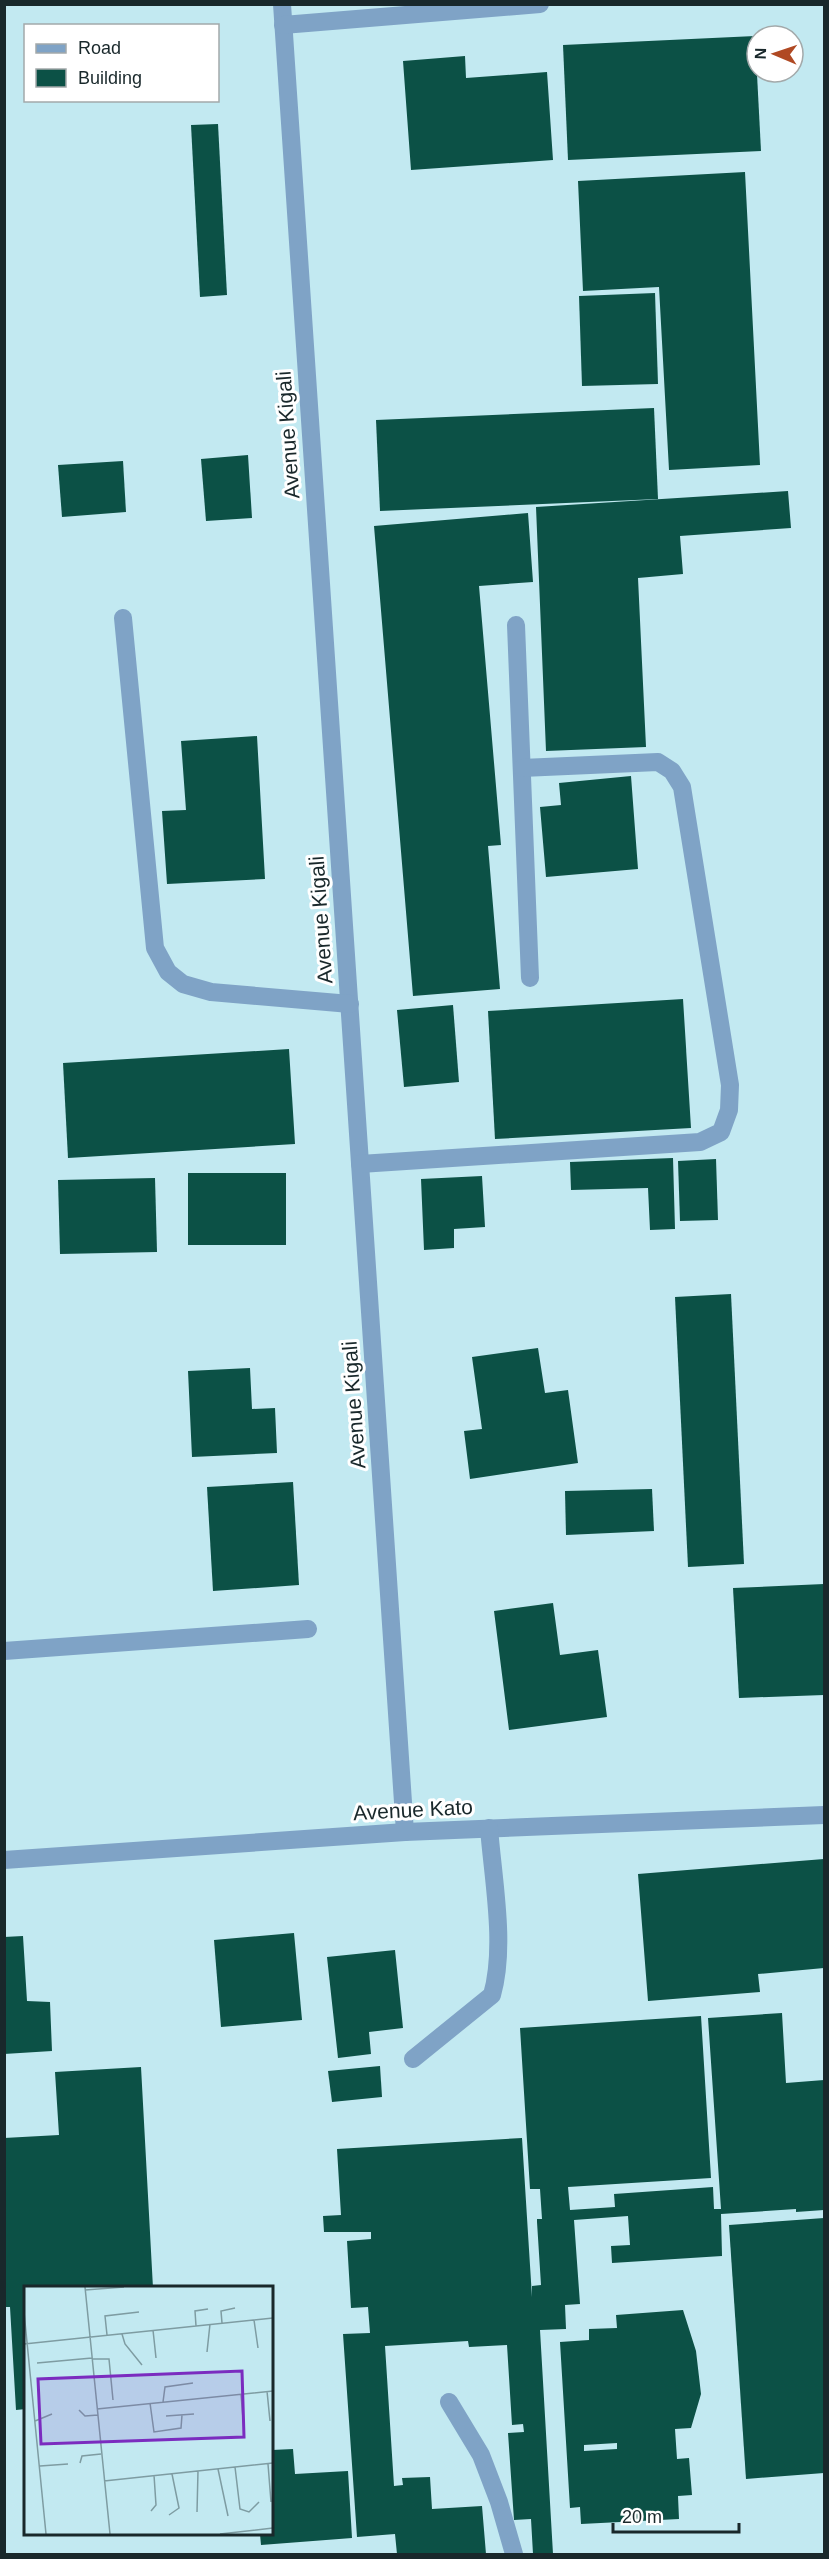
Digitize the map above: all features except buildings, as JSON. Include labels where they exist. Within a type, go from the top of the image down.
[{"type":"street","name":"Avenue Kigali","points":[[282,4],[405,1832]]},
{"type":"street","points":[[283,26],[540,4]]},
{"type":"street","points":[[123,618],[155,948],[168,972],[183,984],[211,992],[350,1004]]},
{"type":"street","points":[[516,625],[530,978]]},
{"type":"street","points":[[360,1164],[700,1142],[721,1132],[729,1110],[730,1085],[682,787],[672,771],[658,762],[522,768]]},
{"type":"street","points":[[4,1652],[309,1629]]},
{"type":"street","name":"Avenue Kato","points":[[4,1860],[405,1832],[825,1815]]},
{"type":"street","points":[[413,2059],[492,1995],[497,1979],[498,1952],[489,1828]]},
{"type":"street","points":[[449,2402],[481,2455],[499,2502],[514,2554]]}]
